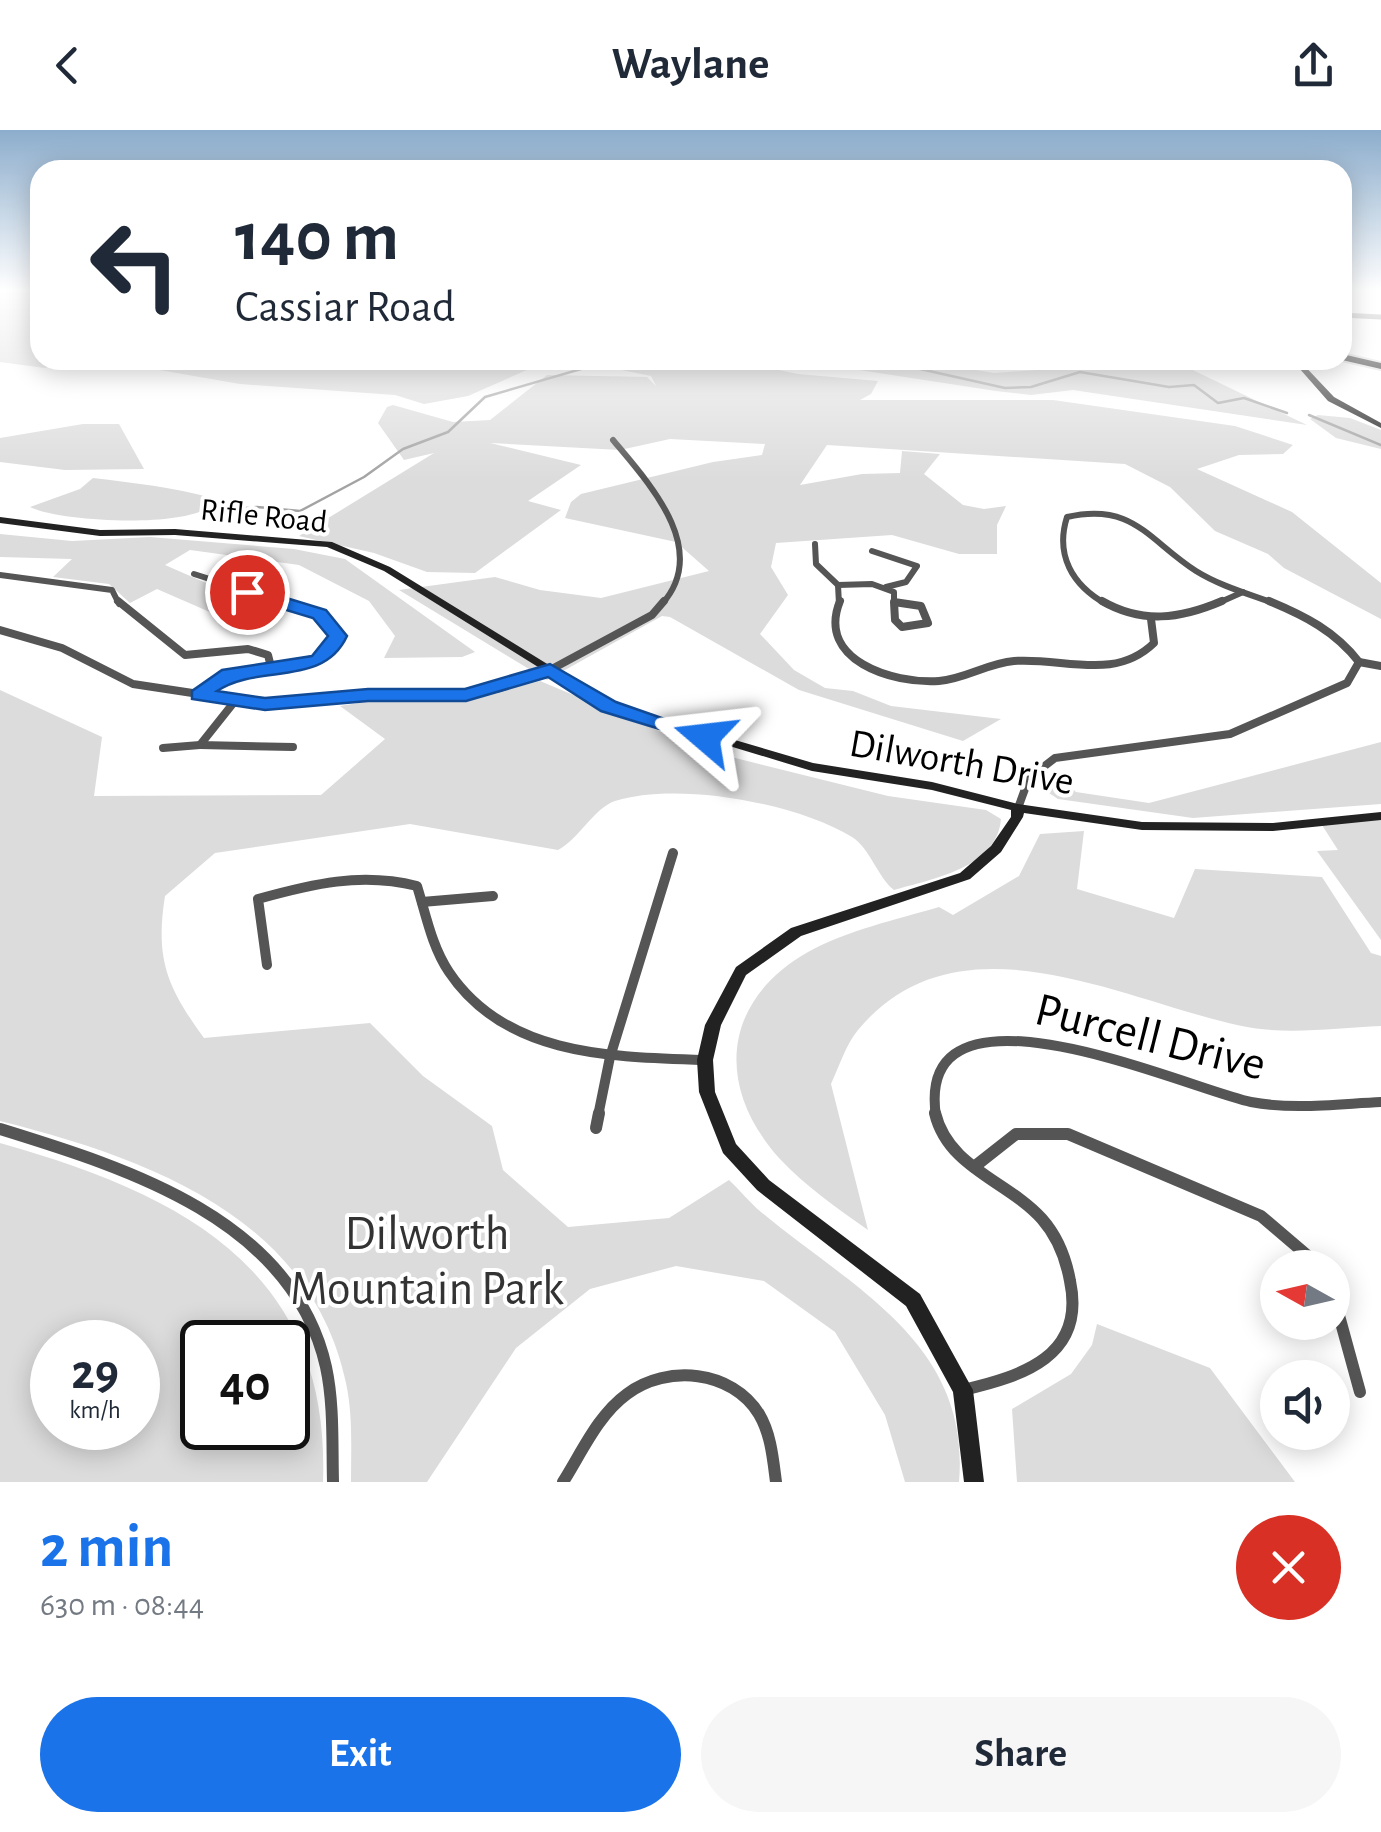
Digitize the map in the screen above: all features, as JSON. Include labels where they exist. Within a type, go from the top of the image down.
[{"type":"highway","points":[[1352,357],[1381,364]]},
{"type":"street","points":[[1304,370],[1338,404],[1381,426]]},
{"type":"street","points":[[1314,370],[1324,384],[1321,388]]},
{"type":"street","points":[[0,630],[62,648],[133,684],[265,704],[368,695],[466,695],[550,670],[652,615],[668,597],[681,563],[666,502],[613,440]]},
{"type":"street","points":[[1243,592],[1194,612],[1151,619],[1106,602],[1076,581],[1066,568],[1060,530],[1067,516],[1108,512],[1130,520],[1200,573],[1326,627],[1350,646],[1359,662]]},
{"type":"street","name":"Rifle Road","points":[[0,520],[100,533],[175,532],[329,544],[387,569],[550,670]]},
{"type":"street","points":[[815,544],[816,564],[838,585],[841,598],[831,614],[829,631],[836,644],[873,669],[926,682],[944,681],[1014,661],[1088,666],[1134,660],[1154,643],[1151,619]]},
{"type":"street","points":[[838,585],[886,586],[905,584],[914,578],[917,566],[872,552]]},
{"type":"street","points":[[194,574],[320,614],[338,636],[331,651],[318,661],[229,674],[199,695]]},
{"type":"street","points":[[0,576],[112,590],[118,604],[185,655],[261,650],[271,668]]},
{"type":"street","points":[[886,586],[894,592],[894,602],[895,620],[902,627],[928,623],[928,614],[921,606],[894,602]]},
{"type":"street","points":[[1359,662],[1381,666]]},
{"type":"street","points":[[974,1482],[964,1390],[913,1300],[763,1185],[729,1148],[708,1092],[705,1060],[713,1026],[741,970],[796,932],[965,876],[996,849],[1017,817],[1028,778],[1055,758],[1230,734],[1347,682],[1359,662]]},
{"type":"street","name":"Dilworth Drive","points":[[550,670],[608,706],[670,727],[812,767],[932,786],[1018,808],[1142,826],[1198,829],[1273,827],[1381,816]]},
{"type":"street","points":[[200,745],[235,701]]},
{"type":"street","points":[[162,748],[294,747]]},
{"type":"street","points":[[596,1128],[610,1057],[674,853]]},
{"type":"street","points":[[267,965],[258,899],[350,876],[385,876],[417,886],[450,974],[474,1001],[535,1042],[610,1057],[705,1060]]},
{"type":"street","points":[[422,902],[494,896]]},
{"type":"street","name":"Purcell Drive","points":[[964,1390],[1014,1380],[1056,1353],[1074,1319],[1074,1290],[1061,1250],[1042,1218],[950,1145],[936,1118],[933,1090],[945,1061],[968,1046],[994,1038],[1046,1042],[1247,1102],[1381,1102]]},
{"type":"street","points":[[0,1129],[185,1196],[235,1228],[274,1268],[322,1352],[332,1482]]},
{"type":"street","points":[[974,1167],[1016,1134],[1068,1134],[1261,1216],[1301,1250]]},
{"type":"street","points":[[1346,1340],[1360,1392]]},
{"type":"street","points":[[564,1482],[604,1416],[628,1392],[656,1378],[680,1373],[735,1390],[755,1407],[769,1434],[776,1482]]},
{"type":"green space","points":[[0,353],[30,353],[30,366],[0,362]]},
{"type":"green space","points":[[160,370],[527,370],[468,396],[424,404],[395,395],[240,384]]},
{"type":"green space","points":[[622,370],[779,370],[878,381],[871,394],[860,400],[1053,400],[1235,426],[1293,445],[1283,454],[1239,455],[1197,469],[1292,512],[1381,583],[1381,619],[1284,568],[1268,554],[1215,531],[1170,487],[1125,464],[827,445],[800,485],[862,474],[900,473],[902,451],[940,454],[924,474],[963,505],[984,509],[1006,506],[997,525],[997,554],[959,554],[892,535],[776,543],[771,567],[788,595],[760,634],[794,670],[825,688],[853,691],[891,706],[1001,719],[963,741],[799,690],[670,617],[662,616],[547,680],[399,590],[495,577],[540,590],[601,598],[709,571],[676,542],[565,518],[571,502],[581,494],[713,462],[762,455],[765,444],[670,439],[620,450],[490,443],[581,465],[528,501],[561,510],[475,573],[427,572],[374,553],[299,536],[434,453],[404,460],[378,423],[387,407],[393,405],[453,422],[490,420],[547,375],[647,377],[656,386],[651,376]]},
{"type":"green space","points":[[859,370],[1193,370],[1307,425],[1073,390],[1031,395]]},
{"type":"green space","points":[[1318,415],[1350,418],[1381,430],[1381,449],[1336,438],[1310,419]]},
{"type":"green space","points":[[83,424],[119,424],[144,469],[65,470],[0,462],[0,438]]},
{"type":"green space","points":[[93,478],[183,491],[212,498],[213,504],[199,512],[152,520],[95,519],[30,507],[80,489]]},
{"type":"green space","points":[[0,534],[72,541],[150,537],[294,549],[345,559],[475,652],[462,657],[384,658],[395,636],[369,601],[299,565],[190,550],[165,565],[236,596],[212,613],[157,589],[130,603],[109,584],[53,577],[72,559],[0,557]]},
{"type":"green space","name":"Dilworth Mountain Park","points":[[540,681],[707,751],[888,796],[986,810],[1001,819],[997,836],[988,849],[960,869],[894,890],[858,842],[829,825],[769,805],[670,793],[641,795],[607,805],[558,850],[410,824],[215,853],[165,896],[163,955],[181,1003],[204,1038],[370,1023],[423,1076],[492,1126],[503,1170],[568,1227],[669,1218],[729,1180],[761,1212],[867,1294],[899,1323],[926,1356],[946,1392],[958,1434],[959,1482],[905,1482],[885,1415],[835,1332],[764,1281],[676,1266],[590,1289],[516,1348],[427,1482],[351,1482],[348,1395],[327,1326],[298,1277],[260,1237],[215,1204],[165,1176],[111,1154],[0,1121],[0,690],[102,737],[94,796],[321,795],[385,739],[340,706],[377,700],[474,698]]},
{"type":"green space","points":[[1381,742],[1381,804],[1193,818],[1058,799],[1043,789],[1056,773],[1076,792],[1149,803]]},
{"type":"green space","points":[[1381,817],[1381,940],[1317,851],[1338,850],[1320,822]]},
{"type":"green space","points":[[1084,831],[1077,889],[1174,918],[1195,869],[1322,877],[1371,953],[1381,956],[1381,1026],[1254,1028],[1040,973],[990,969],[942,975],[898,995],[858,1030],[831,1084],[868,1230],[800,1178],[758,1130],[744,1102],[737,1074],[737,1046],[744,1020],[758,995],[779,972],[808,952],[855,932],[939,907],[953,915],[1019,876],[1040,834]]},
{"type":"green space","name":"Dilworth Mountain Park","points":[[0,1143],[66,1163],[128,1188],[184,1217],[232,1252],[272,1295],[286,1320],[180,1320],[180,1450],[310,1450],[310,1377],[319,1408],[323,1482],[0,1482]]},
{"type":"green space","points":[[1097,1324],[1210,1368],[1260,1435],[1260,1450],[1271,1450],[1295,1482],[1017,1482],[1012,1409],[1071,1374],[1092,1345]]},
{"type":"waterway","points":[[206,512],[257,507],[300,511],[364,477],[403,449],[448,432],[485,397],[578,370]]},
{"type":"waterway","points":[[925,370],[1005,388],[1031,387],[1080,372],[1169,387],[1194,385],[1218,403],[1244,398],[1287,413]]},
{"type":"waterway","points":[[1309,415],[1381,445]]},
{"type":"route","points":[[247,592],[320,614],[338,636],[331,651],[318,661],[229,674],[199,695],[265,704],[368,695],[466,695],[550,670],[608,706],[705,737]]}]
